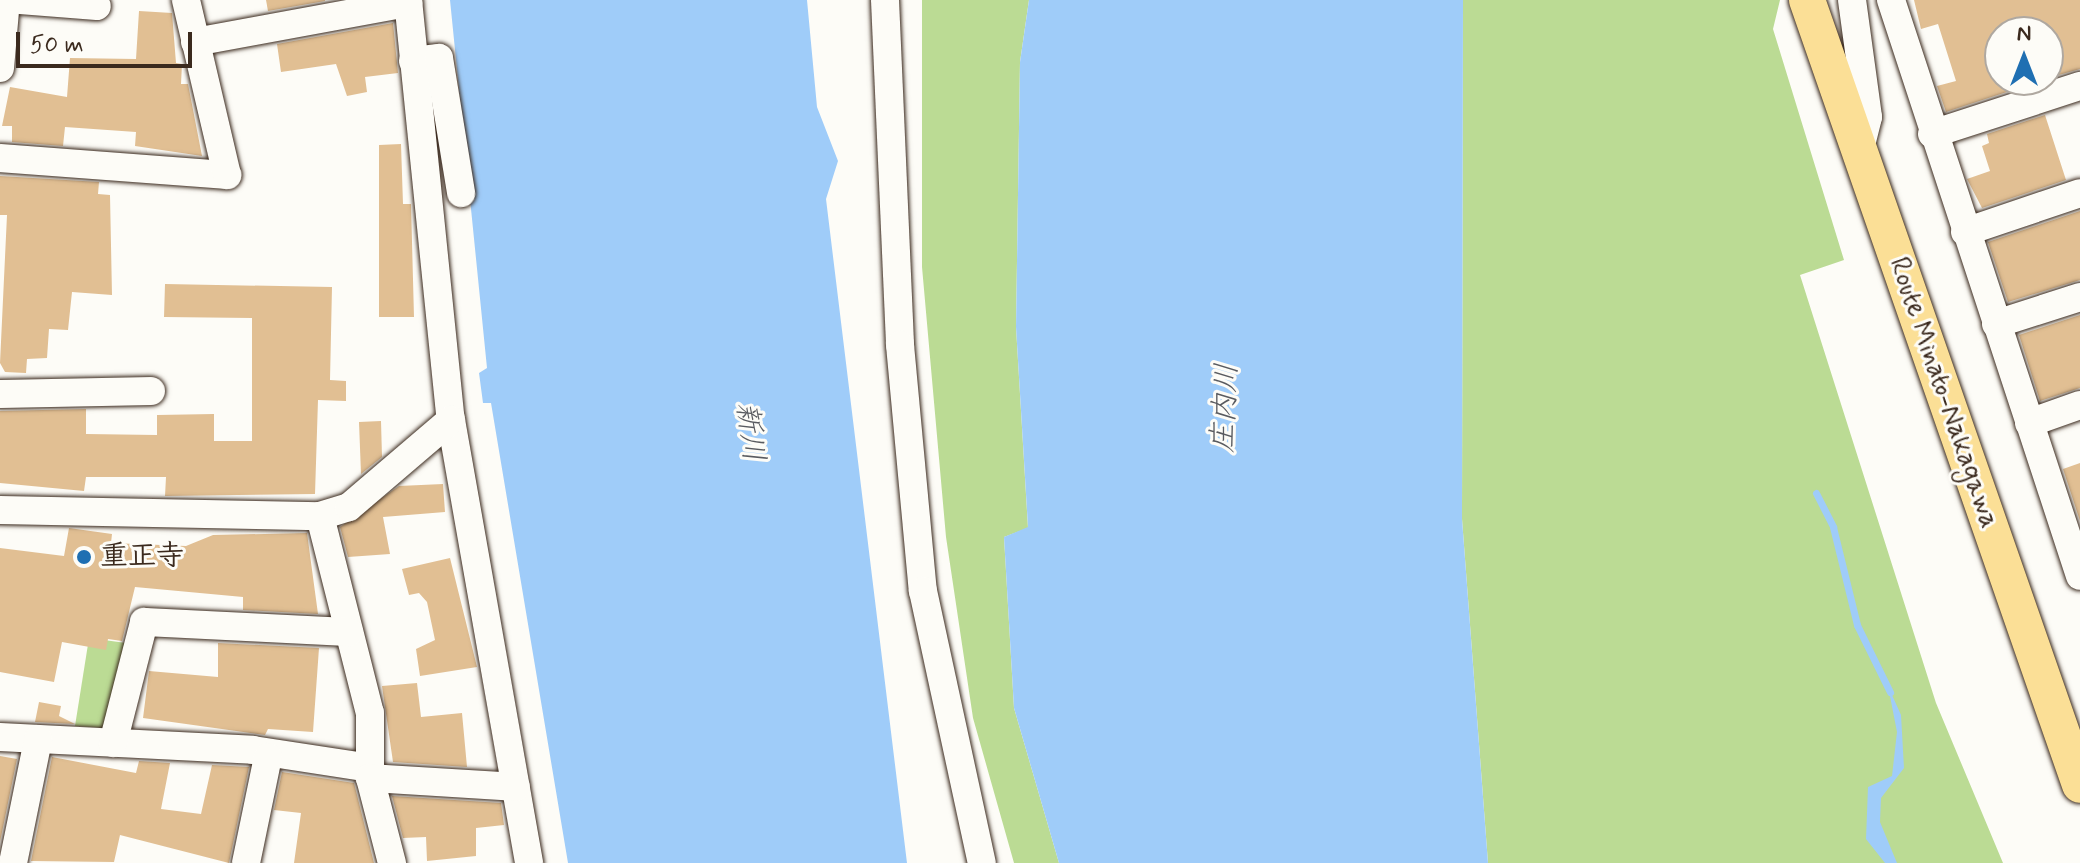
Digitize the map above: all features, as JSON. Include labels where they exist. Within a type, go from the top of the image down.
[{"type":"main road","name":"Route Minato-Nakagawa","points":[[1807,0],[2080,785]]},
{"type":"street","points":[[0,68],[6,0]]},
{"type":"street","points":[[20,0],[97,6]]},
{"type":"street","points":[[0,158],[227,175],[186,0]]},
{"type":"street","points":[[885,0],[900,345],[923,591],[982,863]]},
{"type":"street","points":[[1852,0],[1868,117],[1859,155]]},
{"type":"street","points":[[1891,0],[1932,134],[2029,423],[2070,516],[2080,576]]},
{"type":"street","points":[[195,42],[408,2],[451,420],[529,863]]},
{"type":"street","points":[[413,61],[439,58],[461,193]]},
{"type":"street","points":[[1932,134],[2080,86]]},
{"type":"street","points":[[1965,232],[2080,193]]},
{"type":"street","points":[[1996,324],[2080,297]]},
{"type":"street","points":[[0,394],[151,391]]},
{"type":"street","points":[[2029,423],[2080,405]]},
{"type":"street","points":[[0,510],[320,516],[349,507],[451,420]]},
{"type":"street","points":[[320,516],[370,713],[370,773],[392,863]]},
{"type":"street","points":[[113,743],[144,622],[349,632]]},
{"type":"street","points":[[0,737],[253,750],[268,757],[370,773],[516,787]]},
{"type":"street","points":[[13,863],[38,740]]},
{"type":"street","points":[[246,863],[268,757]]},
{"type":"green space","points":[[922,0],[1029,0],[1020,62],[1016,327],[1028,528],[1004,537],[1014,708],[1059,863],[1014,863],[973,718],[946,537],[922,267]]},
{"type":"green space","points":[[1463,0],[1780,0],[1773,29],[1844,260],[1800,275],[1936,703],[2003,863],[1488,863],[1462,519]]},
{"type":"green space","points":[[89,638],[126,643],[104,728],[75,726]]},
{"type":"water","name":"新川","points":[[450,0],[807,0],[817,107],[838,161],[826,199],[907,863],[568,863],[491,403],[483,403],[479,373],[487,368]]},
{"type":"water","name":"庄内川","points":[[1029,0],[1463,0],[1462,519],[1488,863],[1059,863],[1014,708],[1004,537],[1028,527],[1016,327],[1020,62]]},
{"type":"water","points":[[1888,686],[1901,715],[1904,768],[1881,798],[1880,822],[1897,863],[1885,863],[1866,839],[1868,787],[1892,776],[1897,732]]},
{"type":"building","points":[[266,0],[325,0],[325,1],[268,11]]},
{"type":"building","points":[[1914,0],[2080,0],[2080,69],[2064,74],[2064,16],[1984,16],[1984,96],[1995,96],[1946,112],[1937,86],[1956,81],[1938,24],[1921,29]]},
{"type":"building","points":[[139,11],[172,13],[176,63],[182,64],[181,84],[188,84],[202,156],[135,146],[136,132],[65,127],[63,146],[12,142],[12,126],[2,126],[10,87],[67,97],[70,58],[136,59]]},
{"type":"building","points":[[393,23],[398,73],[365,77],[367,92],[347,96],[336,64],[281,72],[277,44]]},
{"type":"building","points":[[2045,115],[2066,180],[1982,208],[1967,179],[1990,171],[1982,146],[1989,143],[1987,134]]},
{"type":"building","points":[[401,144],[403,204],[411,204],[414,317],[379,317],[379,145]]},
{"type":"building","points":[[0,176],[99,182],[98,194],[110,195],[112,295],[72,292],[68,330],[49,329],[47,358],[27,359],[26,373],[5,372],[0,363],[7,215],[0,215]]},
{"type":"building","points":[[2080,211],[2080,280],[2008,302],[1988,242]]},
{"type":"building","points":[[165,284],[332,287],[330,380],[346,381],[346,401],[318,400],[315,494],[165,496],[166,477],[86,477],[84,491],[0,483],[0,411],[86,409],[86,434],[157,435],[157,415],[214,414],[214,441],[252,441],[252,318],[164,317]]},
{"type":"building","points":[[2080,315],[2080,388],[2040,401],[2019,335]]},
{"type":"building","points":[[381,421],[382,457],[361,474],[359,422]]},
{"type":"building","points":[[2080,463],[2080,521],[2063,469]]},
{"type":"building","points":[[443,484],[445,512],[383,517],[390,554],[348,557],[340,527],[399,486]]},
{"type":"building","points":[[69,528],[112,534],[111,543],[186,546],[213,535],[307,533],[318,614],[243,610],[243,597],[135,587],[122,641],[108,639],[106,650],[62,642],[54,682],[0,672],[0,548],[64,556]]},
{"type":"building","points":[[450,558],[477,667],[420,676],[416,649],[435,640],[427,602],[419,593],[409,595],[402,569]]},
{"type":"building","points":[[218,643],[319,648],[313,732],[268,729],[265,735],[143,718],[149,671],[218,677]]},
{"type":"building","points":[[417,683],[421,717],[462,713],[467,767],[393,762],[382,686]]},
{"type":"building","points":[[39,702],[61,706],[59,716],[75,724],[35,722]]},
{"type":"building","points":[[0,756],[17,759],[0,842]]},
{"type":"building","points":[[52,757],[136,773],[139,761],[170,763],[161,809],[201,814],[212,765],[249,767],[229,863],[120,835],[114,862],[31,861]]},
{"type":"building","points":[[282,772],[354,783],[374,863],[294,863],[301,813],[274,810]]},
{"type":"building","points":[[392,796],[501,803],[504,825],[476,828],[476,856],[427,861],[426,837],[403,838]]},
{"type":"waterway","points":[[1816,493],[1833,527],[1857,625],[1890,692]]},
{"type":"place","name":"重正寺","points":[[84,557]]}]
